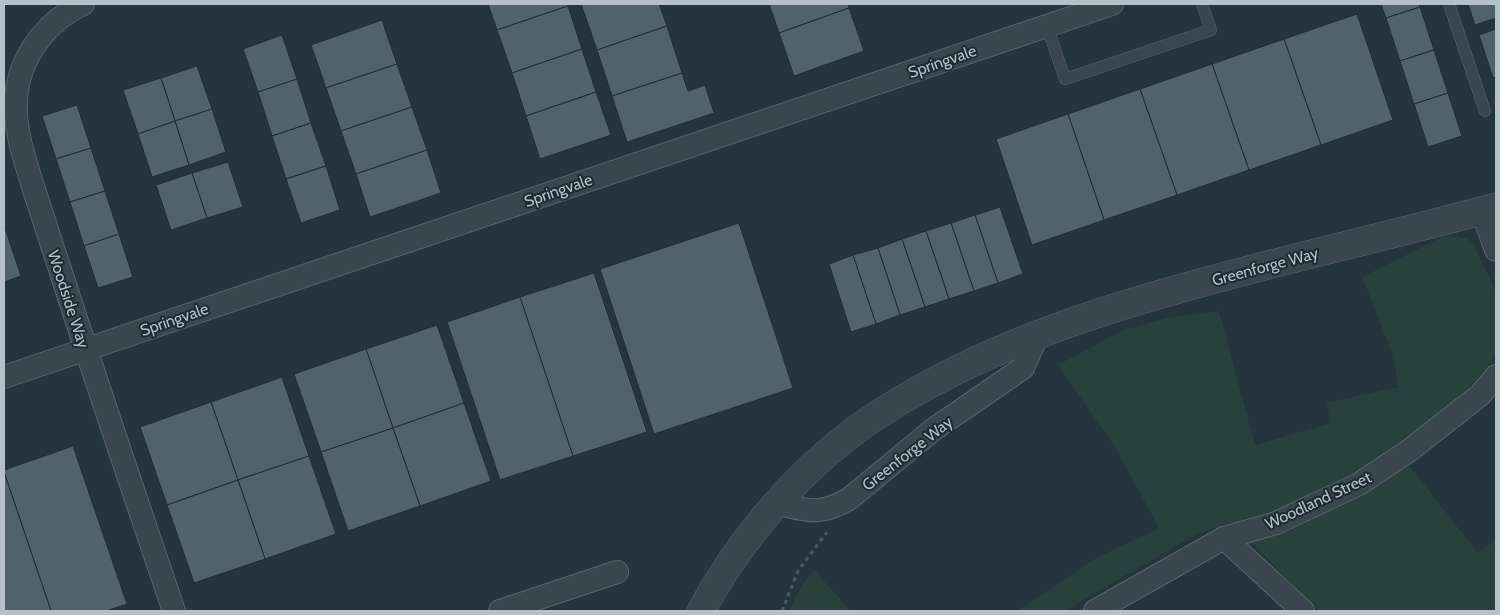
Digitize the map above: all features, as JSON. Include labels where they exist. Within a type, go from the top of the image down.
[{"type":"street","name":"Woodside Way","points":[[83,4],[54,23],[36,42],[25,63],[19,78],[16,112],[18,132],[29,173],[85,349],[174,611]]},
{"type":"street","name":"Springvale","points":[[4,377],[1047,26],[1099,6]]},
{"type":"street","points":[[1489,209],[1496,250]]},
{"type":"street","name":"Greenforge Way","points":[[701,611],[714,588],[750,536],[776,503],[817,463],[877,416],[913,393],[973,361],[1038,334],[1148,297],[1262,266],[1489,209]]},
{"type":"street","name":"Greenforge Way","points":[[776,503],[805,510],[821,511],[833,508],[849,499],[934,429],[1023,368],[1038,334]]},
{"type":"street","name":"Woodland Street","points":[[1095,611],[1224,538],[1276,523],[1359,484],[1410,450],[1480,395],[1496,376]]},
{"type":"street","points":[[1224,538],[1303,611]]},
{"type":"street","points":[[500,611],[617,572]]},
{"type":"lane","points":[[1047,26],[1065,79],[1211,30],[1202,4]]},
{"type":"lane","points":[[1449,4],[1485,111]]},
{"type":"path","points":[[782,611],[798,571],[814,547],[832,526],[833,508]]},
{"type":"green space","points":[[1442,237],[1466,238],[1473,243],[1496,292],[1496,352],[1488,366],[1467,389],[1397,450],[1478,553],[1496,540],[1496,611],[1318,611],[1231,522],[1195,535],[1067,611],[1017,611],[1096,558],[1159,528],[1115,447],[1058,365],[1124,330],[1166,318],[1219,311],[1255,445],[1331,423],[1326,403],[1399,387],[1392,353],[1362,277]]},
{"type":"green space","points":[[814,570],[851,611],[789,611],[802,585]]},
{"type":"building","points":[[488,4],[567,4],[568,6],[497,30]]},
{"type":"building","points":[[581,4],[659,4],[667,26],[597,50]]},
{"type":"building","points":[[769,4],[848,4],[849,8],[779,33]]},
{"type":"building","points":[[1381,4],[1419,4],[1420,7],[1386,18]]},
{"type":"building","points":[[1468,4],[1496,4],[1496,18],[1475,25]]},
{"type":"building","points":[[568,6],[582,49],[512,73],[497,30]]},
{"type":"building","points":[[1420,7],[1434,50],[1400,61],[1386,18]]},
{"type":"building","points":[[849,8],[864,51],[794,76],[779,33]]},
{"type":"building","points":[[1357,14],[1393,120],[1321,145],[1284,39]]},
{"type":"building","points":[[382,20],[397,64],[326,88],[311,45]]},
{"type":"building","points":[[667,26],[682,73],[612,96],[597,50]]},
{"type":"building","points":[[1496,29],[1496,77],[1493,78],[1479,35]]},
{"type":"building","points":[[282,35],[297,79],[258,92],[243,49]]},
{"type":"building","points":[[1284,39],[1321,145],[1249,170],[1212,64]]},
{"type":"building","points":[[582,49],[596,92],[526,116],[512,73]]},
{"type":"building","points":[[1434,50],[1448,93],[1414,104],[1400,61]]},
{"type":"building","points":[[397,64],[412,107],[341,131],[326,88]]},
{"type":"building","points":[[1212,64],[1249,170],[1177,195],[1140,89]]},
{"type":"building","points":[[197,66],[212,109],[175,121],[161,78]]},
{"type":"building","points":[[682,73],[688,91],[705,85],[714,113],[627,142],[612,96]]},
{"type":"building","points":[[161,78],[175,121],[138,134],[123,90]]},
{"type":"building","points":[[297,79],[311,123],[272,136],[258,92]]},
{"type":"building","points":[[1140,89],[1177,195],[1104,220],[1068,114]]},
{"type":"building","points":[[596,92],[611,135],[540,159],[526,116]]},
{"type":"building","points":[[1448,93],[1462,136],[1428,147],[1414,104]]},
{"type":"building","points":[[77,105],[91,148],[56,159],[42,116]]},
{"type":"building","points":[[412,107],[427,150],[356,174],[341,131]]},
{"type":"building","points":[[212,109],[226,152],[189,165],[175,121]]},
{"type":"building","points":[[1068,114],[1104,220],[1032,245],[996,139]]},
{"type":"building","points":[[175,121],[189,165],[152,177],[138,134]]},
{"type":"building","points":[[311,123],[326,166],[286,179],[272,136]]},
{"type":"building","points":[[91,148],[105,191],[70,202],[56,159]]},
{"type":"building","points":[[427,150],[441,193],[370,217],[356,174]]},
{"type":"building","points":[[228,162],[243,207],[207,218],[192,173]]},
{"type":"building","points":[[326,166],[340,210],[301,223],[286,179]]},
{"type":"building","points":[[192,173],[207,218],[171,230],[156,185]]},
{"type":"building","points":[[105,191],[119,234],[84,246],[70,202]]},
{"type":"building","points":[[1000,207],[1023,274],[998,283],[975,215]]},
{"type":"building","points":[[975,215],[998,283],[974,291],[951,223]]},
{"type":"building","points":[[739,223],[793,388],[654,434],[600,269]]},
{"type":"building","points":[[951,223],[974,291],[949,299],[926,231]]},
{"type":"building","points":[[4,225],[21,276],[4,282]]},
{"type":"building","points":[[926,231],[949,299],[925,307],[902,239]]},
{"type":"building","points":[[119,234],[133,277],[98,288],[84,246]]},
{"type":"building","points":[[902,239],[925,307],[900,315],[878,248]]},
{"type":"building","points":[[878,248],[900,315],[876,324],[853,255]]},
{"type":"building","points":[[853,255],[876,324],[851,332],[829,264]]},
{"type":"building","points":[[594,273],[647,432],[573,456],[520,297]]},
{"type":"building","points":[[520,297],[573,456],[500,480],[447,322]]},
{"type":"building","points":[[437,325],[464,403],[393,428],[366,349]]},
{"type":"building","points":[[366,349],[393,428],[321,452],[294,374]]},
{"type":"building","points":[[282,377],[309,456],[238,480],[211,402]]},
{"type":"building","points":[[211,402],[238,480],[167,505],[140,427]]},
{"type":"building","points":[[464,403],[491,481],[420,506],[393,428]]},
{"type":"building","points":[[393,428],[420,506],[348,531],[321,452]]},
{"type":"building","points":[[73,446],[127,604],[106,611],[51,611],[4,472],[4,470]]},
{"type":"building","points":[[309,456],[336,534],[265,559],[238,480]]},
{"type":"building","points":[[4,472],[51,611],[4,611]]},
{"type":"building","points":[[238,480],[265,559],[194,583],[167,505]]}]
